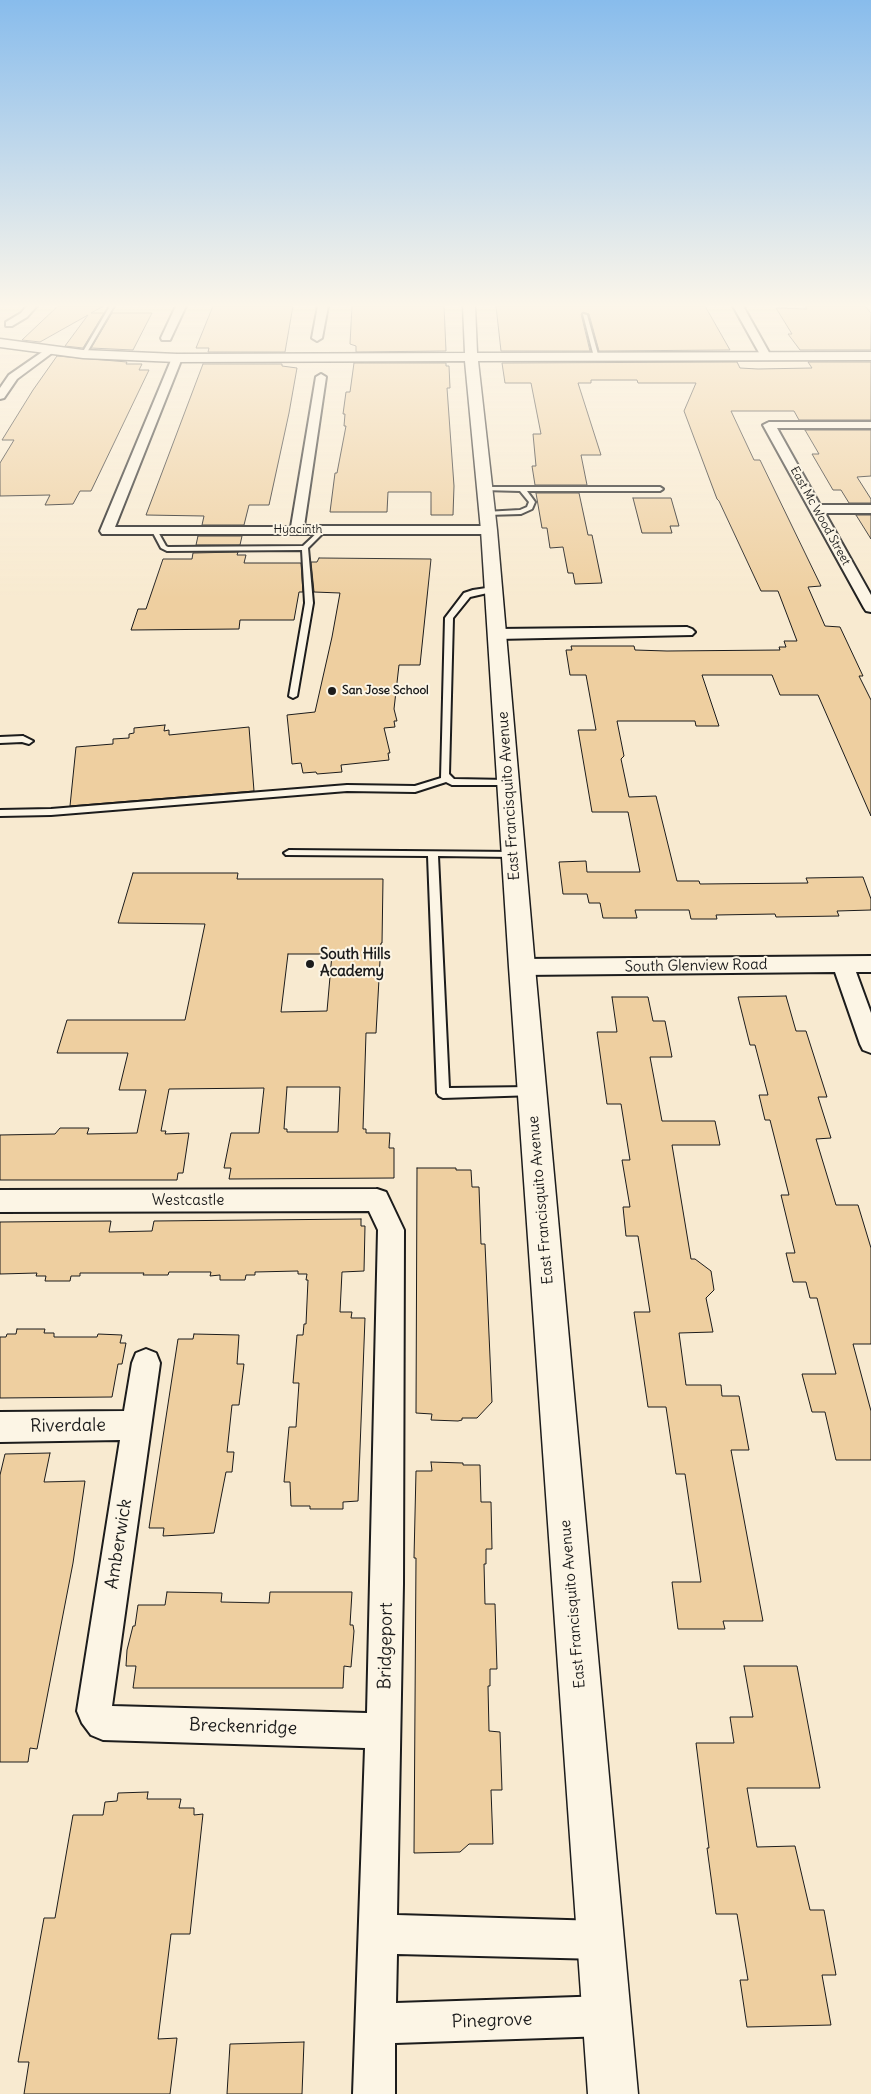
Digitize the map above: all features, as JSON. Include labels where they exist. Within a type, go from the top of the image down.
[{"type":"street","name":"Hyacinth","points":[[159,404],[107,532],[323,530],[488,522]]},
{"type":"street","points":[[297,530],[317,404]]},
{"type":"street","name":"East Francisquito Avenue","points":[[476,404],[488,522],[613,2094]]},
{"type":"street","name":"East Mc Wood Street","points":[[871,425],[769,425],[818,509],[871,608]]},
{"type":"street","points":[[818,509],[871,509]]},
{"type":"street","points":[[497,634],[688,632]]},
{"type":"street","points":[[843,964],[871,1044]]},
{"type":"street","name":"South Glenview Road","points":[[522,967],[871,964]]},
{"type":"street","name":"Westcastle","points":[[0,1201],[377,1200]]},
{"type":"street","name":"Bridgeport","points":[[374,2094],[387,1584],[391,1230],[377,1200]]},
{"type":"street","name":"Amberwick","points":[[103,1723],[94,1711],[146,1363]]},
{"type":"street","name":"Riverdale","points":[[0,1427],[137,1425]]},
{"type":"street","name":"Breckenridge","points":[[103,1723],[384,1731]]},
{"type":"street","points":[[378,1934],[601,1940]]},
{"type":"street","name":"Pinegrove","points":[[376,2024],[607,2016]]},
{"type":"lane","points":[[485,489],[660,489]]},
{"type":"lane","points":[[488,522],[530,508],[532,502],[522,489]]},
{"type":"lane","points":[[154,531],[163,546],[167,548],[305,548],[323,530]]},
{"type":"lane","points":[[293,696],[309,603],[305,548]]},
{"type":"lane","points":[[493,589],[473,592],[467,595],[449,618],[445,774],[447,779],[452,782],[508,783]]},
{"type":"lane","points":[[0,740],[23,739],[29,741]]},
{"type":"lane","points":[[0,813],[51,812],[348,788],[415,789],[447,779]]},
{"type":"lane","points":[[289,853],[513,854]]},
{"type":"lane","points":[[433,854],[443,1093],[532,1092]]},
{"type":"building","points":[[24,404],[133,404],[91,491],[80,491],[73,504],[45,505],[50,495],[0,496],[0,463],[14,440],[2,440]]},
{"type":"building","points":[[188,404],[291,404],[269,505],[249,505],[244,525],[202,525],[204,516],[146,515]]},
{"type":"building","points":[[344,404],[448,404],[454,486],[453,515],[431,515],[431,492],[388,492],[387,512],[330,512],[335,473],[337,473],[346,426],[344,426],[345,414],[343,414]]},
{"type":"building","points":[[535,404],[585,404],[601,455],[581,455],[587,485],[535,485],[532,466],[536,466],[533,434],[541,434]]},
{"type":"building","points":[[687,404],[871,404],[871,420],[799,420],[794,411],[731,411],[754,460],[760,460],[821,586],[808,587],[825,626],[840,627],[863,676],[859,676],[871,700],[871,816],[818,695],[780,695],[772,675],[702,675],[719,726],[696,726],[695,721],[617,721],[624,756],[621,759],[629,797],[656,796],[677,881],[699,881],[700,884],[808,883],[806,878],[863,877],[871,899],[871,910],[837,911],[839,916],[776,917],[775,914],[716,915],[717,919],[691,919],[689,910],[635,910],[637,918],[603,918],[600,903],[589,903],[587,894],[563,894],[559,862],[586,861],[587,872],[640,872],[628,812],[592,812],[578,730],[596,730],[586,675],[570,675],[566,650],[572,650],[571,646],[634,646],[635,650],[667,651],[780,650],[779,647],[786,647],[784,641],[797,641],[778,591],[761,591],[717,499],[684,411]]},
{"type":"building","points":[[805,430],[871,430],[871,476],[857,477],[871,499],[871,503],[849,503],[841,490],[833,490],[812,454],[819,454]]},
{"type":"building","points":[[536,493],[579,493],[588,535],[592,535],[602,583],[575,584],[573,573],[568,573],[563,547],[550,548],[547,528],[542,528]]},
{"type":"building","points":[[633,498],[671,498],[679,526],[670,526],[672,533],[642,533]]},
{"type":"building","points":[[856,515],[871,515],[871,539]]},
{"type":"building","points":[[198,536],[242,536],[240,545],[196,545]]},
{"type":"building","points":[[238,552],[237,555],[246,555],[244,563],[301,563],[303,592],[299,592],[294,620],[240,620],[239,629],[131,630],[138,609],[146,609],[163,559],[192,559],[193,553]]},
{"type":"building","points":[[319,558],[431,559],[420,665],[399,665],[394,709],[397,721],[394,721],[395,727],[384,728],[390,753],[388,753],[389,760],[341,765],[342,772],[317,774],[316,772],[303,773],[301,763],[292,764],[287,715],[315,712],[332,637],[340,593],[314,592],[311,562],[317,562]]},
{"type":"building","points":[[165,725],[164,731],[169,730],[169,735],[249,727],[254,791],[70,806],[76,747],[113,744],[113,739],[129,738],[129,734],[134,733],[134,728]]},
{"type":"building","points":[[133,873],[238,873],[237,879],[383,879],[382,943],[376,1033],[366,1033],[363,1129],[366,1129],[366,1133],[390,1133],[389,1148],[394,1148],[394,1178],[229,1179],[231,1168],[224,1168],[231,1133],[259,1133],[264,1088],[169,1089],[161,1131],[166,1131],[165,1134],[189,1133],[183,1173],[178,1173],[177,1180],[0,1180],[0,1135],[55,1134],[60,1128],[89,1128],[87,1134],[137,1133],[146,1090],[119,1090],[128,1053],[57,1053],[67,1020],[185,1020],[205,924],[118,923]],"holes":[[[288,954],[332,954],[327,1011],[281,1012]],[[287,1087],[340,1087],[338,1132],[287,1132],[287,1129],[284,1129]]]},
{"type":"building","points":[[786,996],[796,1031],[806,1031],[827,1097],[818,1097],[831,1138],[816,1139],[836,1205],[858,1205],[871,1248],[871,1344],[853,1344],[871,1411],[871,1460],[836,1460],[825,1412],[812,1412],[802,1374],[836,1374],[817,1298],[810,1298],[806,1282],[793,1282],[786,1253],[795,1253],[781,1195],[789,1195],[770,1120],[765,1120],[759,1095],[768,1095],[755,1045],[750,1045],[738,997]]},
{"type":"building","points":[[612,997],[648,997],[653,1021],[665,1021],[672,1057],[650,1057],[662,1121],[715,1121],[720,1145],[672,1145],[691,1259],[695,1259],[711,1271],[714,1290],[706,1298],[713,1332],[679,1333],[686,1385],[721,1385],[722,1396],[739,1396],[749,1450],[731,1450],[763,1621],[723,1621],[725,1629],[678,1629],[672,1582],[701,1582],[685,1474],[676,1474],[666,1407],[648,1407],[634,1312],[650,1312],[638,1236],[626,1236],[623,1207],[630,1207],[622,1160],[630,1160],[621,1104],[607,1104],[597,1032],[617,1032]]},
{"type":"building","points":[[417,1168],[471,1170],[472,1187],[479,1187],[481,1244],[485,1244],[492,1402],[477,1418],[462,1418],[462,1420],[458,1421],[431,1420],[432,1414],[416,1413]]},
{"type":"building","points":[[361,1219],[361,1226],[365,1226],[364,1271],[342,1272],[340,1312],[352,1312],[351,1318],[365,1318],[358,1501],[343,1502],[343,1509],[310,1509],[310,1506],[291,1506],[290,1482],[284,1482],[289,1427],[296,1427],[299,1383],[293,1383],[297,1335],[303,1335],[304,1324],[306,1324],[307,1274],[298,1274],[298,1271],[255,1272],[255,1275],[246,1275],[245,1280],[220,1280],[220,1275],[210,1276],[211,1272],[169,1272],[168,1275],[80,1273],[80,1276],[71,1276],[70,1281],[45,1281],[46,1276],[36,1276],[37,1273],[0,1274],[0,1222],[111,1221],[109,1232],[152,1231],[154,1221]]},
{"type":"building","points":[[17,1329],[45,1329],[44,1333],[54,1333],[54,1337],[97,1337],[98,1334],[122,1335],[120,1343],[126,1343],[122,1364],[118,1364],[112,1397],[0,1398],[0,1337],[6,1337],[7,1334],[16,1334]]},
{"type":"building","points":[[194,1334],[239,1335],[237,1364],[244,1364],[239,1405],[232,1405],[227,1452],[234,1452],[232,1472],[226,1472],[214,1533],[163,1536],[164,1528],[149,1528],[178,1339],[193,1339]]},
{"type":"building","points":[[50,1453],[44,1482],[85,1481],[73,1563],[37,1749],[30,1748],[28,1762],[0,1762],[0,1475],[5,1454]]},
{"type":"building","points":[[431,1462],[480,1465],[481,1502],[491,1502],[492,1549],[486,1549],[486,1564],[484,1564],[485,1604],[495,1604],[497,1669],[490,1669],[490,1686],[488,1686],[489,1731],[500,1732],[502,1790],[491,1790],[493,1844],[469,1844],[460,1852],[414,1853],[416,1558],[414,1558],[416,1471],[432,1471]]},
{"type":"building","points":[[167,1592],[222,1593],[221,1602],[269,1603],[270,1592],[352,1592],[350,1625],[353,1625],[354,1631],[351,1667],[344,1666],[343,1688],[133,1688],[136,1666],[126,1666],[127,1650],[133,1626],[135,1626],[138,1605],[165,1605]]},
{"type":"building","points":[[744,1666],[797,1666],[820,1788],[747,1788],[757,1847],[795,1846],[810,1910],[824,1910],[836,1975],[822,1975],[831,2025],[747,2027],[740,1980],[748,1980],[737,1914],[716,1914],[696,1743],[734,1743],[730,1717],[753,1717]]},
{"type":"building","points":[[148,1792],[147,1799],[181,1799],[179,1808],[194,1808],[194,1815],[203,1814],[190,1934],[171,1934],[158,2039],[177,2038],[170,2094],[24,2094],[29,2062],[18,2062],[44,1918],[55,1918],[73,1815],[103,1815],[105,1802],[117,1801],[118,1793]]},
{"type":"building","points":[[304,2042],[302,2094],[227,2094],[230,2044]]},
{"type":"place","name":"San Jose School","points":[[332,691]]},
{"type":"place","name":"South Hills Academy","points":[[310,964]]}]
